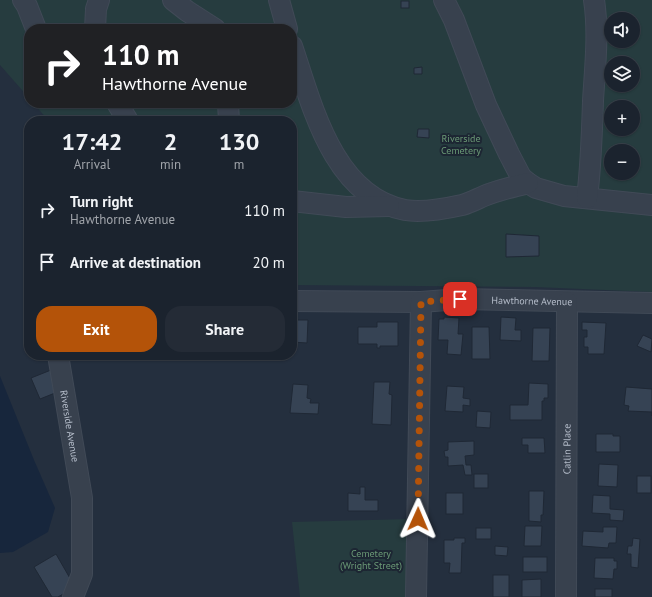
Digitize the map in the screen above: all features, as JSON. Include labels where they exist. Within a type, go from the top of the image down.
[{"type":"street","points":[[23,0],[34,24]]},
{"type":"street","points":[[95,24],[96,9],[99,0]]},
{"type":"street","points":[[173,0],[207,24]]},
{"type":"street","points":[[278,0],[285,24]]},
{"type":"street","points":[[444,0],[495,126],[521,177],[536,188],[564,196],[608,202],[652,205]]},
{"type":"street","points":[[587,198],[590,175],[597,29],[594,0]]},
{"type":"street","points":[[297,60],[323,131],[336,158],[347,174],[361,188],[374,198],[389,206]]},
{"type":"street","points":[[297,202],[346,207],[389,206],[406,210],[426,210],[464,205],[485,196],[528,183]]},
{"type":"street","name":"Hawthorne Avenue","points":[[297,301],[421,302],[460,299],[652,303]]},
{"type":"street","points":[[416,597],[421,302]]},
{"type":"street","name":"Catlin Place","points":[[566,597],[567,302]]},
{"type":"street","name":"Riverside Avenue","points":[[59,360],[82,498],[82,574],[73,597]]},
{"type":"green space","name":"Riverside Cemetery","points":[[0,0],[652,0],[652,292],[535,287],[297,285],[297,116],[45,116],[37,108],[297,108],[297,24],[24,24],[24,92],[0,65]]},
{"type":"green space","name":"Cemetery (Wright Street)","points":[[411,519],[410,597],[300,597],[292,522]]},
{"type":"water","points":[[0,376],[55,508],[48,532],[13,552],[0,553]]},
{"type":"building","points":[[401,1],[409,1],[409,8],[401,8]]},
{"type":"building","points":[[422,67],[422,74],[414,74],[414,68]]},
{"type":"building","points":[[418,129],[429,129],[429,138],[417,137]]},
{"type":"building","points":[[506,234],[539,236],[539,256],[506,257]]},
{"type":"building","points":[[444,317],[459,318],[458,334],[463,334],[461,355],[447,354],[448,340],[438,340],[439,319],[444,319]]},
{"type":"building","points":[[501,317],[516,318],[515,330],[521,330],[521,341],[500,340]]},
{"type":"building","points":[[297,320],[308,320],[307,343],[297,342]]},
{"type":"building","points":[[377,322],[398,322],[398,346],[380,346],[380,348],[377,348],[377,344],[358,344],[358,327],[377,327]]},
{"type":"building","points":[[582,322],[606,323],[604,354],[588,354],[588,347],[584,347],[584,337],[587,337],[587,330],[582,330]]},
{"type":"building","points":[[472,327],[489,327],[490,359],[472,359]]},
{"type":"building","points":[[533,328],[550,328],[549,361],[532,361]]},
{"type":"building","points":[[643,335],[652,339],[651,352],[637,346]]},
{"type":"building","points":[[51,370],[60,391],[40,399],[31,378]]},
{"type":"building","points":[[374,382],[390,382],[389,394],[392,395],[391,425],[372,424]]},
{"type":"building","points":[[529,383],[548,384],[548,398],[544,398],[544,401],[542,401],[542,420],[510,420],[510,405],[528,405]]},
{"type":"building","points":[[293,384],[308,385],[307,398],[311,399],[310,403],[319,403],[318,414],[290,413]]},
{"type":"building","points":[[447,386],[464,387],[463,398],[470,399],[470,406],[463,405],[463,412],[445,411]]},
{"type":"building","points":[[626,387],[652,389],[652,412],[628,411],[629,406],[624,405]]},
{"type":"building","points":[[477,411],[491,412],[490,428],[476,427]]},
{"type":"building","points":[[596,434],[613,434],[613,436],[620,436],[620,452],[596,452]]},
{"type":"building","points":[[522,438],[544,438],[545,453],[528,453],[528,445],[522,445]]},
{"type":"building","points":[[474,441],[474,455],[465,456],[466,465],[471,465],[472,475],[465,475],[463,465],[448,466],[448,457],[445,457],[444,451],[448,450],[448,442]]},
{"type":"building","points":[[599,464],[618,465],[617,487],[598,486]]},
{"type":"building","points":[[474,474],[488,474],[488,488],[474,488]]},
{"type":"building","points":[[637,476],[651,476],[651,493],[637,493]]},
{"type":"building","points":[[360,487],[365,487],[365,500],[378,500],[378,511],[348,511],[348,493],[360,494]]},
{"type":"building","points":[[529,491],[544,491],[543,515],[541,515],[541,522],[529,521]]},
{"type":"building","points":[[446,493],[463,493],[463,514],[446,514]]},
{"type":"building","points":[[593,495],[610,496],[610,509],[624,510],[623,521],[610,520],[610,514],[592,513]]},
{"type":"building","points":[[525,526],[542,526],[541,546],[524,546]]},
{"type":"building","points":[[603,527],[617,527],[616,543],[609,543],[608,548],[582,546],[583,531],[603,532]]},
{"type":"building","points":[[476,528],[491,528],[491,539],[476,539]]},
{"type":"building","points":[[454,538],[465,538],[465,543],[462,543],[461,573],[449,573],[450,563],[444,563],[444,540],[454,540]]},
{"type":"building","points":[[633,538],[640,539],[638,568],[631,567],[631,554],[627,554],[628,546],[632,546]]},
{"type":"building","points":[[495,546],[508,547],[507,556],[495,555]]},
{"type":"building","points":[[56,554],[75,587],[58,597],[52,597],[34,567]]},
{"type":"building","points":[[523,557],[547,557],[547,572],[523,572]]},
{"type":"building","points":[[595,558],[614,558],[614,561],[617,561],[617,569],[614,569],[613,579],[594,578]]},
{"type":"building","points":[[493,575],[509,575],[509,597],[493,597]]},
{"type":"building","points":[[541,579],[541,597],[522,597],[522,580]]},
{"type":"building","points":[[595,589],[612,589],[612,597],[595,597]]},
{"type":"route","points":[[418,519],[421,302],[460,299]]}]
